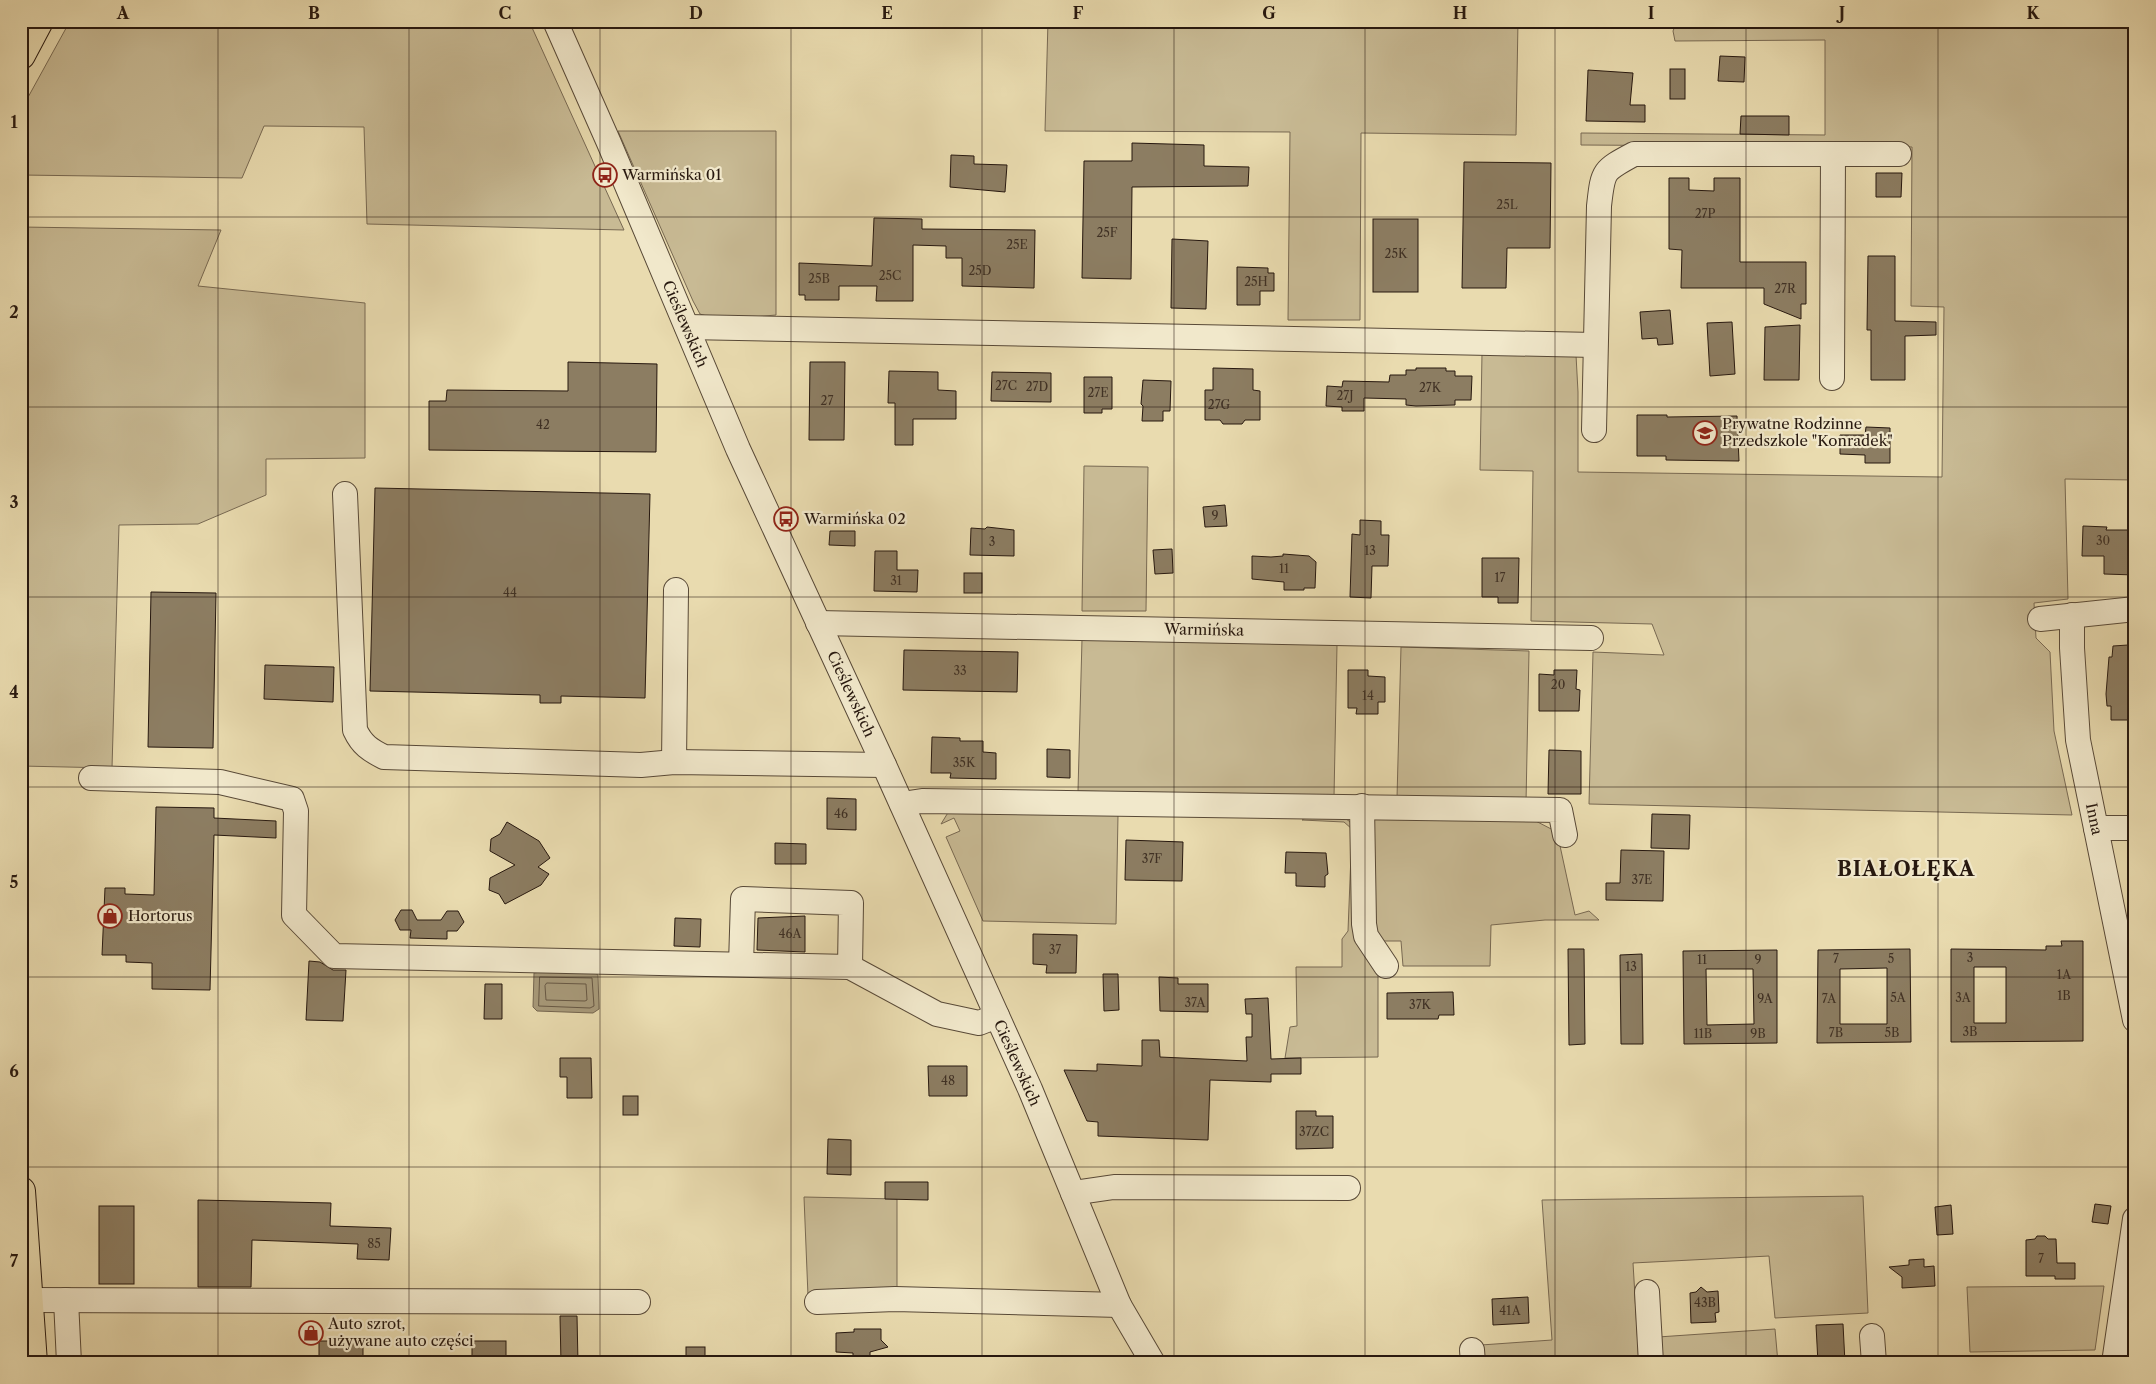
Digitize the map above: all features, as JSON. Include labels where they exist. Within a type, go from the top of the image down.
[{"type":"main road","points":[[21,55],[39,21]]},
{"type":"main road","points":[[21,1191],[33,1363]]},
{"type":"street","name":"Cieślewskich","points":[[555,21],[609,143],[729,428],[902,804],[1030,1089],[1118,1305],[1153,1363]]},
{"type":"street","points":[[1594,430],[1599,206],[1602,176],[1614,164],[1634,154],[1899,154]]},
{"type":"street","points":[[1832,378],[1833,154]]},
{"type":"street","points":[[686,327],[1595,345]]},
{"type":"street","points":[[345,494],[355,730],[362,744],[384,757],[642,765],[674,762],[884,765]]},
{"type":"street","points":[[674,762],[676,590]]},
{"type":"street","points":[[2040,619],[2135,609]]},
{"type":"street","name":"Inna","points":[[2072,615],[2072,648],[2078,740],[2135,1020]]},
{"type":"street","name":"Warmińska","points":[[818,623],[1591,638]]},
{"type":"street","points":[[91,778],[220,782],[292,799],[296,811],[294,915],[334,956],[850,967],[937,1014],[979,1023],[997,1016]]},
{"type":"street","points":[[902,804],[922,801],[1560,810],[1565,835]]},
{"type":"street","points":[[1362,806],[1364,924],[1366,936],[1386,966]]},
{"type":"street","points":[[2096,828],[2135,828]]},
{"type":"street","points":[[741,964],[743,899],[851,903],[850,967]]},
{"type":"street","points":[[1072,1193],[1114,1187],[1348,1188]]},
{"type":"street","points":[[2114,1363],[2135,1219]]},
{"type":"street","points":[[1648,1292],[1651,1363]]},
{"type":"street","points":[[817,1302],[895,1299],[1118,1305]]},
{"type":"street","points":[[28,1300],[638,1302]]},
{"type":"street","points":[[66,1300],[69,1363]]},
{"type":"street","points":[[1872,1336],[1874,1363]]},
{"type":"shaded area","points":[[70,21],[529,21],[624,230],[367,224],[364,127],[264,126],[242,178],[21,175],[21,110]]},
{"type":"shaded area","points":[[1048,21],[1518,21],[1516,135],[1361,133],[1360,320],[1288,320],[1290,132],[1045,131]]},
{"type":"shaded area","points":[[1677,21],[2135,21],[2135,480],[2065,479],[2068,599],[2034,603],[2036,638],[2050,652],[2054,731],[2072,815],[1589,804],[1593,652],[1664,655],[1652,624],[1531,621],[1533,471],[1480,470],[1482,353],[1576,355],[1578,472],[1942,477],[1944,307],[1911,306],[1912,147],[1581,145],[1581,133],[1825,135],[1825,40],[1675,41],[1673,31]]},
{"type":"shaded area","points":[[618,131],[776,131],[776,315],[719,320],[700,314]]},
{"type":"shaded area","points":[[21,227],[221,230],[198,286],[365,303],[365,458],[266,459],[266,495],[198,524],[119,525],[112,768],[21,766]]},
{"type":"shaded area","points":[[1084,466],[1148,467],[1146,611],[1082,611]]},
{"type":"shaded area","points":[[1082,639],[1337,645],[1334,797],[1078,791]]},
{"type":"shaded area","points":[[1401,647],[1529,651],[1526,803],[1397,798]]},
{"type":"shaded area","points":[[949,811],[1118,815],[1116,924],[983,921],[946,837],[960,831],[954,818],[941,824]]},
{"type":"shaded area","points":[[1311,815],[1331,815],[1345,818],[1354,828],[1357,838],[1360,864],[1358,913],[1362,952],[1375,958],[1381,966],[1378,967],[1378,1057],[1285,1058],[1290,1027],[1297,1026],[1296,967],[1342,967],[1342,939],[1348,931],[1352,829],[1344,822],[1302,820]]},
{"type":"shaded area","points":[[1526,816],[1557,832],[1575,915],[1589,911],[1599,920],[1545,920],[1491,925],[1490,966],[1403,966],[1401,941],[1381,941],[1371,923],[1373,817]]},
{"type":"shaded area","points":[[1863,1196],[1868,1313],[1775,1318],[1769,1256],[1633,1263],[1639,1363],[1482,1363],[1481,1345],[1552,1340],[1542,1200]]},
{"type":"shaded area","points":[[804,1197],[897,1199],[897,1294],[808,1296]]},
{"type":"shaded area","points":[[2104,1286],[2095,1350],[1970,1352],[1967,1287]]},
{"type":"shaded area","points":[[1775,1329],[1778,1363],[1660,1363],[1658,1337]]},
{"type":"water","points":[[534,973],[595,973],[598,975],[599,1009],[593,1013],[537,1011],[533,1007]]},
{"type":"building","points":[[1720,56],[1745,57],[1744,82],[1718,81]]},
{"type":"building","points":[[1670,69],[1685,69],[1685,99],[1670,99]]},
{"type":"building","points":[[1588,70],[1633,73],[1630,105],[1645,105],[1645,122],[1586,121]]},
{"type":"building","points":[[1741,116],[1789,116],[1789,135],[1740,134]]},
{"type":"building","points":[[1132,143],[1204,145],[1204,166],[1249,167],[1248,186],[1132,187],[1131,279],[1082,278],[1084,161],[1132,161]]},
{"type":"building","points":[[951,155],[974,156],[974,164],[1007,165],[1005,192],[950,187]]},
{"type":"building","points":[[1464,162],[1551,163],[1550,248],[1507,248],[1506,288],[1462,288]]},
{"type":"building","points":[[1876,173],[1902,173],[1901,197],[1876,197]]},
{"type":"building","points":[[1669,178],[1689,178],[1689,190],[1714,191],[1714,178],[1740,178],[1740,262],[1806,262],[1806,304],[1801,304],[1801,319],[1764,304],[1764,288],[1681,288],[1682,250],[1669,249]]},
{"type":"building","points":[[874,218],[922,219],[922,229],[1035,230],[1034,288],[962,286],[962,258],[946,258],[946,246],[913,245],[913,301],[876,301],[877,286],[839,286],[839,300],[805,300],[805,295],[799,295],[799,263],[872,266]]},
{"type":"building","points":[[1373,219],[1418,219],[1418,292],[1373,292]]},
{"type":"building","points":[[1172,239],[1208,241],[1206,309],[1171,308]]},
{"type":"building","points":[[1868,256],[1895,256],[1895,321],[1936,322],[1936,335],[1905,336],[1905,380],[1871,380],[1871,330],[1867,330]]},
{"type":"building","points":[[1237,267],[1268,268],[1268,273],[1274,273],[1274,291],[1260,291],[1260,305],[1237,305]]},
{"type":"building","points":[[1670,310],[1673,344],[1658,345],[1657,338],[1642,339],[1640,312]]},
{"type":"building","points":[[1732,322],[1735,374],[1710,376],[1707,323]]},
{"type":"building","points":[[1800,325],[1799,380],[1764,380],[1765,327]]},
{"type":"building","points":[[568,362],[657,364],[656,452],[429,450],[429,401],[446,401],[447,390],[568,391]]},
{"type":"building","points":[[810,362],[845,362],[844,440],[809,440]]},
{"type":"building","points":[[1213,368],[1253,369],[1253,390],[1260,391],[1260,420],[1245,420],[1242,424],[1223,424],[1220,420],[1205,420],[1205,390],[1213,390]]},
{"type":"building","points":[[1416,368],[1446,368],[1446,371],[1455,371],[1455,376],[1472,376],[1471,400],[1455,400],[1455,405],[1416,406],[1406,405],[1406,399],[1364,398],[1364,411],[1342,411],[1342,407],[1326,406],[1327,386],[1342,387],[1343,381],[1389,382],[1390,375],[1406,375],[1406,370],[1416,370]]},
{"type":"building","points":[[889,371],[938,372],[938,390],[956,391],[956,419],[913,419],[913,445],[895,445],[895,403],[888,403]]},
{"type":"building","points":[[992,372],[1051,373],[1051,402],[991,401]]},
{"type":"building","points":[[1084,377],[1112,377],[1112,409],[1102,409],[1102,413],[1084,413]]},
{"type":"building","points":[[1143,380],[1171,381],[1170,411],[1163,411],[1163,421],[1142,421]]},
{"type":"building","points":[[1637,415],[1667,415],[1667,417],[1737,416],[1739,461],[1666,460],[1666,456],[1637,456]]},
{"type":"building","points":[[1866,427],[1890,428],[1890,463],[1865,463],[1865,455],[1840,454],[1840,435],[1865,435]]},
{"type":"building","points":[[375,488],[650,494],[645,698],[561,696],[561,703],[540,703],[540,695],[370,691]]},
{"type":"building","points":[[1225,505],[1227,526],[1205,527],[1203,507]]},
{"type":"building","points":[[1360,520],[1381,521],[1381,535],[1389,535],[1388,566],[1372,566],[1371,598],[1350,597],[1352,534],[1360,535]]},
{"type":"building","points":[[2083,526],[2107,527],[2106,530],[2135,530],[2135,575],[2104,574],[2104,556],[2082,556]]},
{"type":"building","points":[[987,527],[1014,530],[1014,556],[970,555],[971,528],[985,529]]},
{"type":"building","points":[[830,531],[855,531],[855,546],[829,545]]},
{"type":"building","points":[[1172,549],[1173,573],[1155,574],[1153,550]]},
{"type":"building","points":[[875,551],[897,551],[897,570],[918,570],[917,592],[874,591]]},
{"type":"building","points":[[1283,554],[1309,556],[1316,562],[1315,588],[1284,590],[1284,582],[1252,579],[1252,556],[1271,557],[1283,556]]},
{"type":"building","points":[[1482,558],[1519,558],[1518,603],[1498,603],[1498,597],[1482,597]]},
{"type":"building","points":[[964,573],[982,573],[982,593],[964,593]]},
{"type":"building","points":[[151,592],[216,593],[213,748],[148,747]]},
{"type":"building","points":[[2128,645],[2128,647],[2135,647],[2135,720],[2111,720],[2111,706],[2107,706],[2106,694],[2109,657],[2112,657],[2113,646]]},
{"type":"building","points":[[904,650],[1018,652],[1017,692],[903,690]]},
{"type":"building","points":[[265,665],[334,667],[333,702],[264,699]]},
{"type":"building","points":[[1348,670],[1368,670],[1368,676],[1385,677],[1385,702],[1378,702],[1378,714],[1356,714],[1357,708],[1348,708]]},
{"type":"building","points":[[1554,670],[1577,670],[1576,689],[1580,690],[1579,711],[1539,711],[1539,674],[1554,675]]},
{"type":"building","points":[[932,737],[960,738],[960,741],[983,741],[983,752],[996,753],[996,779],[950,778],[951,773],[931,773]]},
{"type":"building","points":[[1047,749],[1070,750],[1070,778],[1047,777]]},
{"type":"building","points":[[1549,750],[1581,751],[1581,794],[1548,794]]},
{"type":"building","points":[[827,798],[856,799],[856,830],[827,829]]},
{"type":"building","points":[[156,807],[214,808],[214,818],[276,821],[276,838],[214,835],[210,990],[152,989],[152,963],[126,962],[126,955],[102,955],[105,888],[125,888],[125,894],[154,895]]},
{"type":"building","points":[[1652,814],[1690,815],[1689,849],[1651,848]]},
{"type":"building","points":[[507,822],[539,841],[550,858],[538,867],[549,874],[541,885],[505,904],[499,894],[489,890],[490,878],[515,865],[490,851],[491,839],[500,834]]},
{"type":"building","points":[[1126,840],[1183,842],[1182,881],[1125,880]]},
{"type":"building","points":[[775,843],[806,844],[806,864],[775,864]]},
{"type":"building","points":[[1621,850],[1664,851],[1663,901],[1606,900],[1606,883],[1620,883]]},
{"type":"building","points":[[1286,852],[1326,853],[1328,874],[1325,876],[1325,887],[1296,886],[1296,873],[1285,873]]},
{"type":"building","points":[[401,910],[412,910],[417,920],[441,920],[447,911],[458,911],[464,922],[457,931],[447,931],[447,939],[410,938],[411,930],[400,930],[395,920]]},
{"type":"building","points":[[805,916],[805,952],[757,950],[758,918]]},
{"type":"building","points":[[675,918],[701,919],[700,947],[674,946]]},
{"type":"building","points":[[1033,934],[1077,935],[1076,973],[1046,973],[1047,965],[1033,964]]},
{"type":"building","points":[[2061,941],[2083,941],[2083,1041],[1951,1042],[1951,949],[2046,950],[2046,946],[2062,946]],"holes":[[[1974,967],[2006,967],[2006,1023],[1974,1023]]]},
{"type":"building","points":[[1568,949],[1584,949],[1585,1044],[1569,1045]]},
{"type":"building","points":[[1910,949],[1911,1042],[1817,1043],[1818,950]],"holes":[[[1887,968],[1887,1024],[1840,1024],[1840,969]]]},
{"type":"building","points":[[1777,950],[1777,1043],[1684,1044],[1683,951]],"holes":[[[1706,969],[1753,969],[1754,1024],[1707,1025]]]},
{"type":"building","points":[[1642,954],[1643,1044],[1621,1044],[1620,955]]},
{"type":"building","points":[[309,961],[320,962],[333,970],[346,970],[343,1021],[306,1020]]},
{"type":"building","points":[[1103,974],[1118,974],[1119,1010],[1104,1011]]},
{"type":"building","points":[[1159,977],[1178,978],[1178,984],[1208,984],[1208,1012],[1160,1011]]},
{"type":"building","points":[[485,984],[502,984],[502,1019],[484,1019]]},
{"type":"building","points":[[1453,992],[1454,1015],[1439,1015],[1438,1019],[1387,1019],[1387,993]]},
{"type":"building","points":[[1268,998],[1271,1059],[1301,1058],[1301,1074],[1271,1074],[1271,1082],[1210,1080],[1208,1140],[1098,1136],[1098,1122],[1087,1121],[1064,1070],[1097,1071],[1097,1064],[1142,1066],[1142,1040],[1159,1040],[1160,1057],[1247,1061],[1246,1037],[1252,1037],[1252,1014],[1246,1014],[1245,999]]},
{"type":"building","points":[[560,1058],[591,1058],[592,1098],[567,1098],[567,1077],[560,1077]]},
{"type":"building","points":[[928,1066],[967,1066],[967,1096],[929,1096]]},
{"type":"building","points":[[623,1096],[638,1096],[638,1115],[623,1115]]},
{"type":"building","points":[[1296,1111],[1316,1111],[1316,1116],[1333,1116],[1333,1148],[1296,1149]]},
{"type":"building","points":[[828,1139],[851,1140],[851,1175],[827,1174]]},
{"type":"building","points":[[885,1182],[928,1182],[928,1200],[885,1199]]},
{"type":"building","points":[[198,1200],[331,1203],[330,1226],[391,1228],[389,1260],[357,1259],[358,1244],[252,1240],[251,1287],[198,1287]]},
{"type":"building","points":[[2095,1204],[2111,1206],[2108,1224],[2092,1222]]},
{"type":"building","points":[[1951,1205],[1953,1234],[1937,1235],[1935,1207]]},
{"type":"building","points":[[99,1206],[134,1206],[134,1284],[99,1284]]},
{"type":"building","points":[[2037,1236],[2056,1239],[2057,1263],[2075,1263],[2075,1279],[2055,1279],[2055,1276],[2026,1276],[2026,1240],[2035,1239]]},
{"type":"building","points":[[1924,1259],[1924,1267],[1934,1266],[1935,1286],[1902,1288],[1902,1277],[1889,1267],[1909,1265],[1909,1260]]},
{"type":"building","points":[[1701,1287],[1707,1292],[1718,1291],[1719,1312],[1715,1313],[1716,1322],[1691,1323],[1690,1293],[1696,1292]]},
{"type":"building","points":[[1528,1297],[1529,1323],[1493,1325],[1492,1299]]},
{"type":"building","points":[[560,1316],[577,1316],[578,1363],[561,1363]]},
{"type":"building","points":[[1843,1324],[1845,1363],[1818,1363],[1816,1325]]},
{"type":"building","points":[[854,1329],[881,1329],[881,1340],[888,1347],[870,1352],[870,1363],[853,1363],[853,1353],[836,1352],[836,1333],[854,1332]]},
{"type":"building","points":[[319,1341],[363,1341],[363,1363],[319,1363]]},
{"type":"building","points":[[472,1341],[506,1341],[506,1363],[472,1363]]},
{"type":"building","points":[[686,1347],[705,1347],[705,1363],[686,1363]]},
{"type":"place","name":"Warmińska 01","points":[[605,175]]},
{"type":"place","name":"Prywatne Rodzinne Przedszkole \"Konradek\"","points":[[1705,433]]},
{"type":"place","name":"Warmińska 02","points":[[786,519]]},
{"type":"place","name":"Hortorus","points":[[110,916]]},
{"type":"place","name":"Auto szrot, używane auto części","points":[[311,1333]]},
{"type":"district","name":"BIAŁOŁĘKA","points":[[1906,869]]}]
